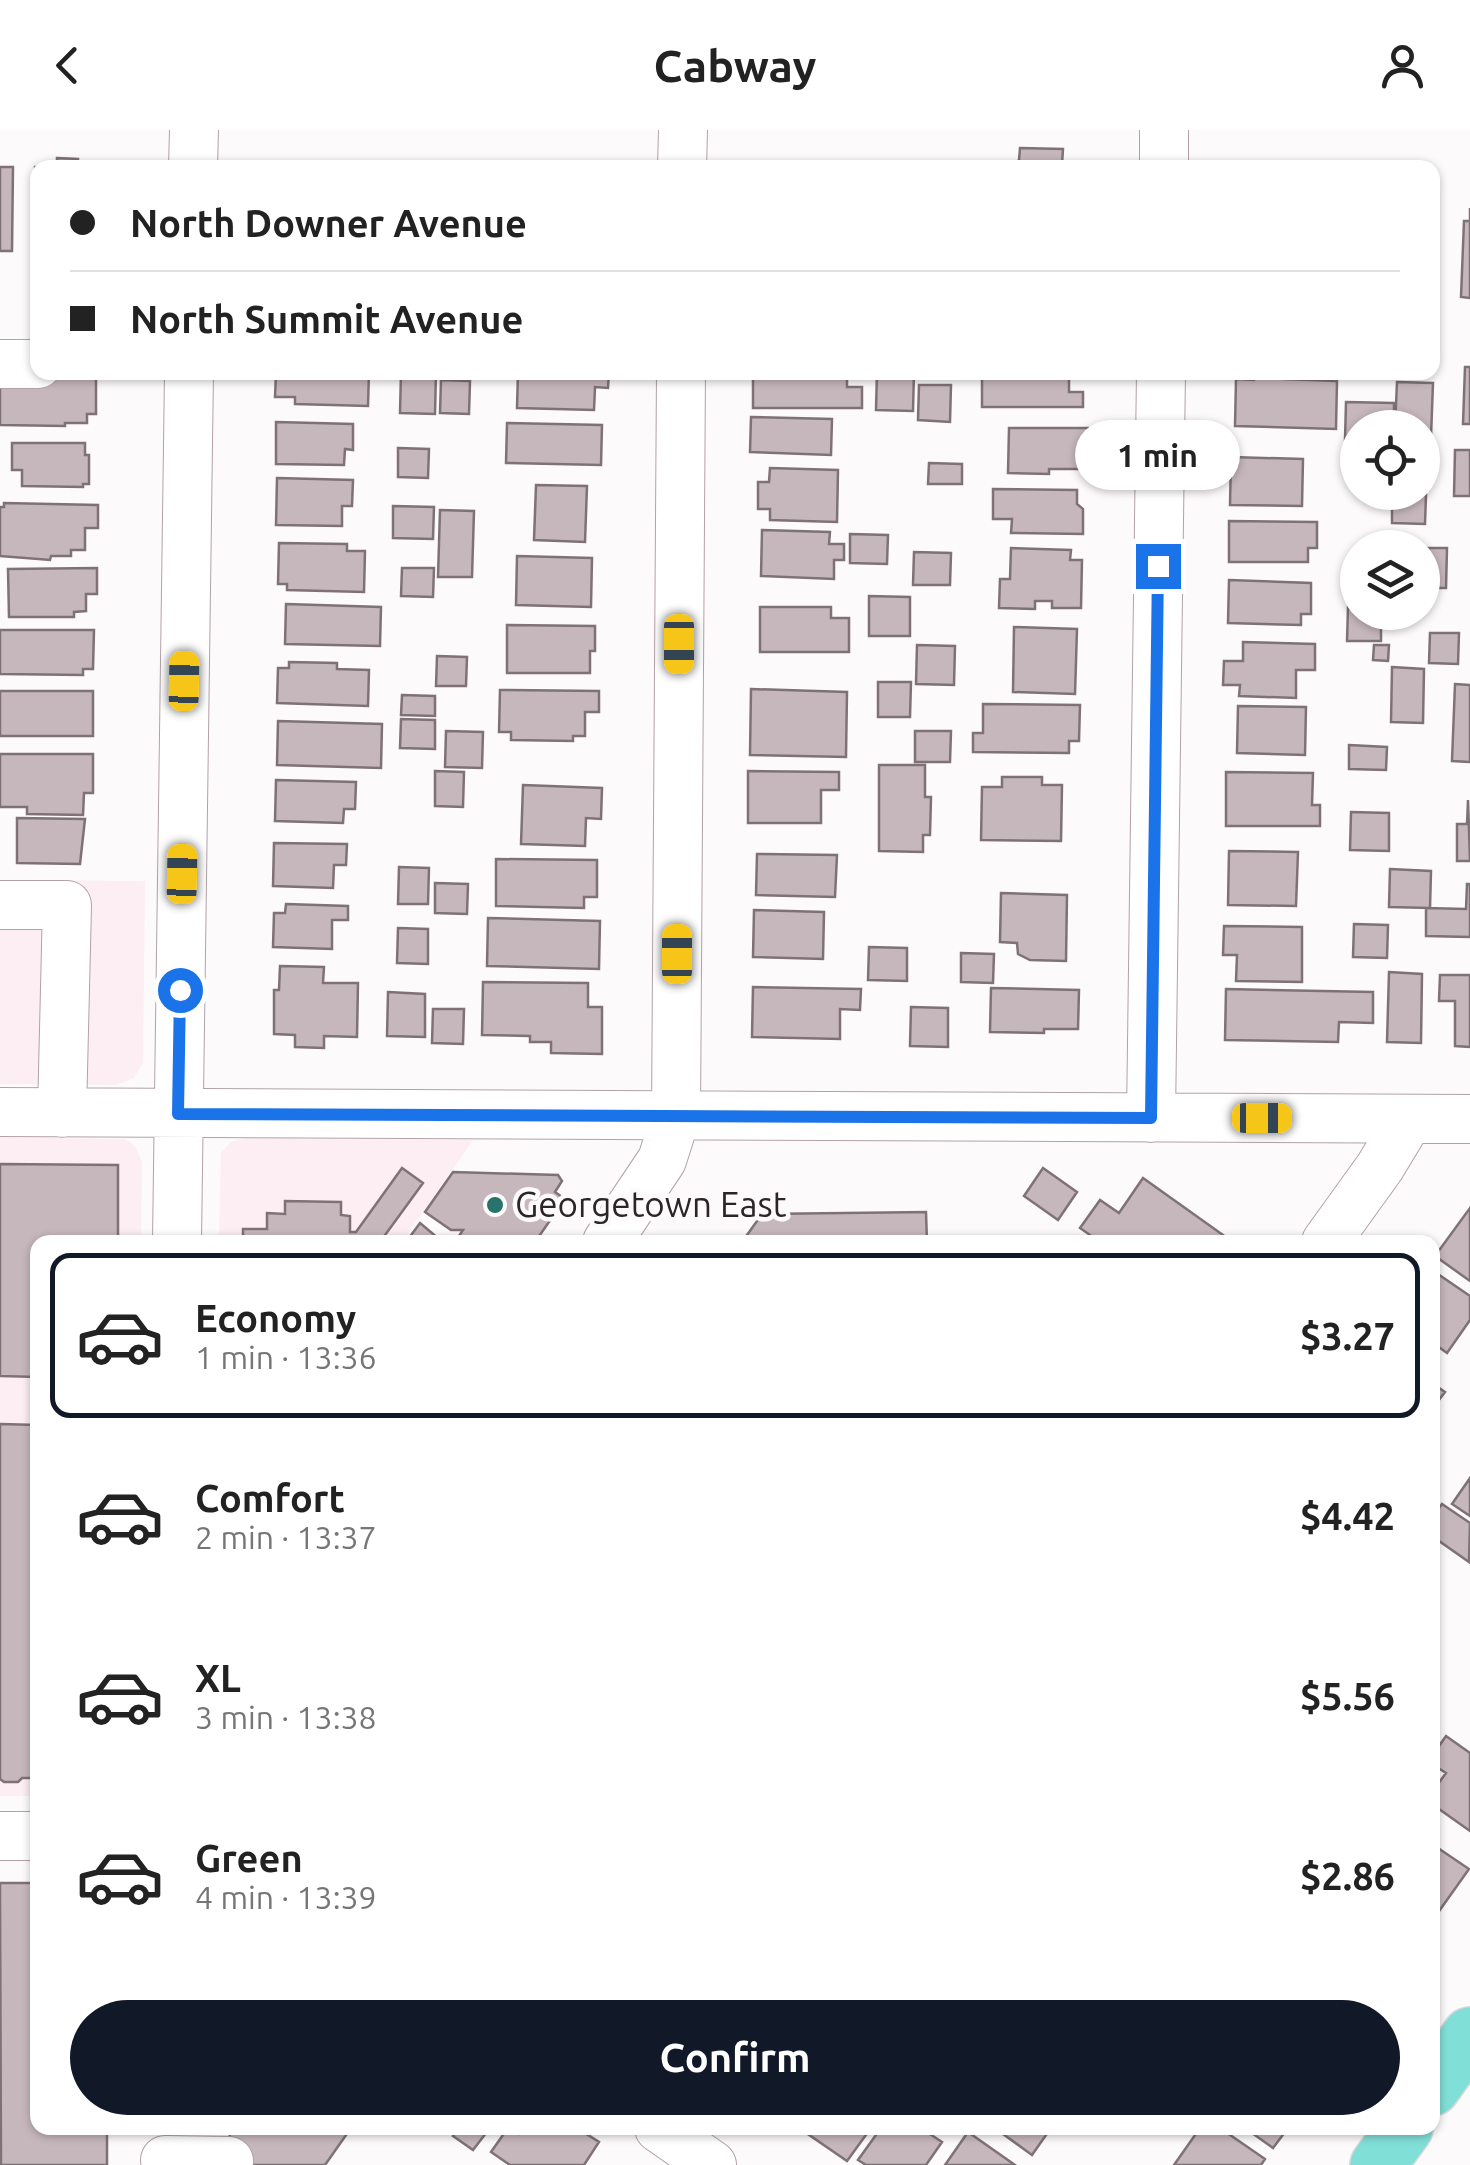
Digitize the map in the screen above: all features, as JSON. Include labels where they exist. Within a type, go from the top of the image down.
[{"type":"main road","points":[[1440,2077],[1470,2035]]},
{"type":"main road","points":[[1378,2165],[1399,2135]]},
{"type":"street","points":[[193,160],[194,130]]},
{"type":"street","points":[[682,130],[682,160]]},
{"type":"street","points":[[1164,130],[1164,160]]},
{"type":"street","points":[[0,364],[30,364]]},
{"type":"street","points":[[177,1235],[189,380]]},
{"type":"street","points":[[612,1235],[662,1160],[676,1116],[681,380]]},
{"type":"street","points":[[1151,1118],[1161,380]]},
{"type":"street","points":[[0,905],[66,905],[62,1112]]},
{"type":"street","points":[[0,1112],[1470,1119]]},
{"type":"street","points":[[1331,1235],[1409,1119]]},
{"type":"street","points":[[0,1836],[30,1836]]},
{"type":"street","points":[[166,2151],[229,2162]]},
{"type":"shaded area","points":[[0,880],[145,881],[143,1062],[134,1078],[115,1085],[0,1084]]},
{"type":"shaded area","points":[[0,1137],[125,1139],[135,1146],[142,1162],[141,1235],[30,1235],[30,1796],[0,1796]]},
{"type":"shaded area","points":[[244,1138],[473,1140],[407,1235],[219,1235],[221,1153],[231,1142]]},
{"type":"building","points":[[1020,148],[1063,149],[1062,160],[1019,160]]},
{"type":"building","points":[[0,167],[13,167],[12,251],[0,251]]},
{"type":"building","points":[[1464,221],[1470,221],[1470,298],[1461,297]]},
{"type":"building","points":[[1465,367],[1470,367],[1470,424],[1463,424]]},
{"type":"building","points":[[0,376],[96,380],[96,414],[87,414],[87,423],[0,425]]},
{"type":"building","points":[[276,380],[369,380],[368,406],[295,404],[295,397],[275,397]]},
{"type":"building","points":[[401,380],[436,380],[435,414],[400,413]]},
{"type":"building","points":[[441,380],[470,381],[469,414],[440,413]]},
{"type":"building","points":[[518,380],[608,380],[608,388],[595,387],[594,410],[517,408]]},
{"type":"building","points":[[753,380],[847,380],[847,387],[862,387],[862,408],[753,408]]},
{"type":"building","points":[[877,380],[914,380],[913,411],[876,410]]},
{"type":"building","points":[[982,380],[1069,380],[1069,392],[1083,392],[1083,407],[982,407]]},
{"type":"building","points":[[1236,380],[1337,381],[1336,429],[1235,426]]},
{"type":"building","points":[[1397,382],[1433,383],[1432,410],[1396,410]]},
{"type":"building","points":[[919,385],[951,385],[950,422],[918,420]]},
{"type":"building","points":[[1346,402],[1394,403],[1394,410],[1346,410]]},
{"type":"building","points":[[751,417],[832,419],[831,455],[750,452]]},
{"type":"building","points":[[276,422],[353,424],[353,450],[345,449],[344,465],[276,464]]},
{"type":"building","points":[[507,423],[602,425],[601,465],[506,463]]},
{"type":"building","points":[[1009,428],[1088,428],[1088,469],[1049,469],[1049,474],[1008,473]]},
{"type":"building","points":[[12,443],[85,443],[89,484],[22,486],[22,470],[12,470]]},
{"type":"building","points":[[398,448],[429,449],[428,478],[398,477]]},
{"type":"building","points":[[1455,450],[1470,450],[1470,496],[1454,496]]},
{"type":"building","points":[[1231,457],[1303,459],[1302,506],[1230,505]]},
{"type":"building","points":[[929,463],[962,464],[962,484],[928,484]]},
{"type":"building","points":[[770,468],[838,470],[837,522],[770,520],[770,509],[758,509],[758,482],[769,482]]},
{"type":"building","points":[[277,478],[353,480],[352,506],[342,506],[342,526],[276,525]]},
{"type":"building","points":[[536,485],[587,486],[585,542],[534,540]]},
{"type":"building","points":[[993,489],[1077,490],[1077,504],[1083,509],[1083,534],[1011,533],[1012,519],[993,519]]},
{"type":"building","points":[[4,503],[98,505],[98,528],[85,528],[85,550],[71,550],[71,556],[51,556],[50,560],[0,556],[0,507]]},
{"type":"building","points":[[393,506],[434,507],[433,539],[393,538]]},
{"type":"building","points":[[440,510],[474,511],[472,577],[438,577]]},
{"type":"building","points":[[1392,510],[1425,510],[1425,524],[1392,523]]},
{"type":"building","points":[[1229,521],[1317,522],[1317,548],[1308,548],[1308,562],[1229,562]]},
{"type":"building","points":[[762,530],[830,532],[829,544],[844,544],[844,560],[834,560],[834,579],[761,576]]},
{"type":"building","points":[[850,534],[888,535],[887,564],[850,563]]},
{"type":"building","points":[[279,543],[347,544],[347,551],[365,551],[364,592],[287,590],[287,584],[278,584]]},
{"type":"building","points":[[1011,548],[1071,550],[1070,560],[1082,560],[1081,608],[1052,608],[1052,601],[1035,601],[1035,609],[999,608],[1000,579],[1010,579]]},
{"type":"building","points":[[1440,548],[1447,548],[1446,588],[1440,588]]},
{"type":"building","points":[[914,552],[951,553],[950,585],[913,585]]},
{"type":"building","points":[[517,556],[592,558],[591,607],[516,605]]},
{"type":"building","points":[[97,568],[97,594],[86,594],[86,611],[74,612],[74,617],[9,617],[8,569]]},
{"type":"building","points":[[402,568],[434,568],[433,597],[401,596]]},
{"type":"building","points":[[1229,580],[1311,583],[1311,614],[1301,614],[1301,625],[1228,623]]},
{"type":"building","points":[[869,596],[910,597],[910,636],[869,636]]},
{"type":"building","points":[[286,604],[381,607],[380,646],[285,644]]},
{"type":"building","points":[[760,607],[831,607],[831,618],[849,618],[849,652],[760,652]]},
{"type":"building","points":[[507,625],[595,626],[590,673],[507,673]]},
{"type":"building","points":[[1014,627],[1077,629],[1075,694],[1013,692]]},
{"type":"building","points":[[0,630],[94,630],[93,669],[83,669],[83,675],[0,674]]},
{"type":"building","points":[[1347,630],[1381,630],[1381,641],[1347,641]]},
{"type":"building","points":[[1430,633],[1459,633],[1458,664],[1429,663]]},
{"type":"building","points":[[1243,642],[1315,644],[1315,670],[1296,670],[1296,698],[1239,696],[1240,685],[1223,685],[1224,661],[1243,661]]},
{"type":"building","points":[[917,645],[955,646],[954,685],[916,684]]},
{"type":"building","points":[[1374,645],[1389,645],[1388,661],[1373,660]]},
{"type":"building","points":[[437,656],[467,657],[466,686],[436,686]]},
{"type":"building","points":[[289,662],[337,663],[337,669],[369,670],[368,706],[277,703],[278,668],[289,668]]},
{"type":"building","points":[[1392,667],[1424,669],[1423,723],[1391,722]]},
{"type":"building","points":[[878,682],[911,682],[910,717],[878,717]]},
{"type":"building","points":[[1455,684],[1470,685],[1470,762],[1452,761]]},
{"type":"building","points":[[751,689],[847,692],[846,757],[750,755]]},
{"type":"building","points":[[500,690],[599,691],[599,712],[585,712],[585,736],[573,736],[573,741],[511,740],[511,732],[499,732]]},
{"type":"building","points":[[0,691],[93,691],[93,736],[0,736]]},
{"type":"building","points":[[402,695],[435,696],[435,716],[401,715]]},
{"type":"building","points":[[983,704],[1080,705],[1079,741],[1069,741],[1069,753],[973,752],[973,733],[983,733]]},
{"type":"building","points":[[1238,706],[1306,707],[1305,755],[1237,753]]},
{"type":"building","points":[[401,719],[435,720],[435,749],[400,748]]},
{"type":"building","points":[[278,721],[382,724],[381,768],[277,765]]},
{"type":"building","points":[[446,731],[483,732],[482,768],[445,767]]},
{"type":"building","points":[[915,731],[951,731],[950,762],[915,762]]},
{"type":"building","points":[[1349,745],[1387,747],[1386,770],[1349,769]]},
{"type":"building","points":[[0,754],[93,754],[93,793],[84,793],[83,815],[27,814],[27,807],[0,807]]},
{"type":"building","points":[[879,765],[925,765],[925,797],[931,797],[930,835],[923,835],[923,852],[879,851]]},
{"type":"building","points":[[435,771],[464,772],[463,807],[435,806]]},
{"type":"building","points":[[748,771],[839,772],[839,790],[821,790],[821,823],[748,823]]},
{"type":"building","points":[[1226,772],[1313,773],[1312,805],[1320,805],[1320,826],[1226,826]]},
{"type":"building","points":[[1002,777],[1042,777],[1042,785],[1062,785],[1061,841],[981,840],[982,787],[1002,787]]},
{"type":"building","points":[[276,780],[356,782],[355,809],[344,809],[343,823],[275,821]]},
{"type":"building","points":[[523,785],[602,788],[601,819],[586,818],[585,846],[521,844]]},
{"type":"building","points":[[1468,800],[1470,861],[1457,861],[1457,824],[1467,824]]},
{"type":"building","points":[[1351,812],[1389,813],[1389,851],[1350,850]]},
{"type":"building","points":[[17,818],[85,819],[80,864],[17,863]]},
{"type":"building","points":[[274,843],[347,844],[346,865],[334,865],[333,888],[273,886]]},
{"type":"building","points":[[1229,851],[1298,852],[1296,906],[1228,905]]},
{"type":"building","points":[[757,854],[837,855],[835,897],[756,895]]},
{"type":"building","points":[[496,859],[597,860],[597,897],[584,897],[584,908],[496,906]]},
{"type":"building","points":[[399,867],[429,868],[428,904],[398,904]]},
{"type":"building","points":[[1390,869],[1431,871],[1430,908],[1389,907]]},
{"type":"building","points":[[435,883],[468,884],[467,914],[435,913]]},
{"type":"building","points":[[1467,884],[1470,937],[1426,936],[1426,908],[1466,909]]},
{"type":"building","points":[[1001,893],[1067,895],[1066,961],[1030,960],[1018,954],[1017,943],[1000,942]]},
{"type":"building","points":[[286,904],[348,906],[348,920],[332,920],[332,949],[273,947],[274,913],[285,913]]},
{"type":"building","points":[[754,910],[824,912],[823,959],[753,957]]},
{"type":"building","points":[[488,918],[600,921],[599,969],[487,966]]},
{"type":"building","points":[[1354,924],[1388,925],[1387,958],[1353,957]]},
{"type":"building","points":[[1224,926],[1302,927],[1302,982],[1236,981],[1237,955],[1223,955]]},
{"type":"building","points":[[398,928],[428,929],[428,964],[397,963]]},
{"type":"building","points":[[869,947],[907,948],[907,981],[868,980]]},
{"type":"building","points":[[961,953],[994,954],[993,983],[961,982]]},
{"type":"building","points":[[280,966],[324,967],[323,983],[358,983],[357,1037],[324,1036],[324,1048],[295,1047],[295,1035],[274,1034],[274,990],[279,990]]},
{"type":"building","points":[[1389,972],[1422,974],[1421,1043],[1387,1042]]},
{"type":"building","points":[[1440,975],[1470,975],[1470,1047],[1455,1046],[1455,1001],[1439,1001]]},
{"type":"building","points":[[483,982],[588,983],[588,1007],[602,1007],[602,1054],[551,1053],[551,1042],[530,1042],[530,1036],[482,1035]]},
{"type":"building","points":[[753,987],[861,989],[860,1010],[840,1009],[840,1039],[752,1037]]},
{"type":"building","points":[[991,988],[1079,990],[1078,1029],[990,1032]]},
{"type":"building","points":[[1226,989],[1373,992],[1373,1023],[1339,1022],[1338,1042],[1225,1040]]},
{"type":"building","points":[[388,992],[425,994],[425,1037],[387,1036]]},
{"type":"building","points":[[911,1007],[948,1008],[948,1047],[910,1046]]},
{"type":"building","points":[[433,1009],[464,1009],[463,1044],[432,1043]]},
{"type":"building","points":[[0,1164],[118,1165],[118,1235],[30,1235],[30,1377],[0,1376]]},
{"type":"building","points":[[402,1168],[423,1183],[385,1235],[243,1235],[243,1229],[267,1229],[267,1213],[285,1214],[285,1201],[341,1202],[341,1215],[350,1216],[350,1232],[356,1232]]},
{"type":"building","points":[[1043,1168],[1077,1192],[1058,1220],[1024,1196]]},
{"type":"building","name":"Georgetown East","points":[[453,1172],[558,1175],[562,1181],[555,1192],[565,1199],[540,1235],[460,1235],[463,1230],[451,1230],[425,1212]]},
{"type":"building","points":[[1143,1178],[1223,1235],[1090,1235],[1080,1228],[1100,1200],[1119,1213]]},
{"type":"building","points":[[1470,1208],[1470,1281],[1440,1260],[1440,1249]]},
{"type":"building","points":[[926,1212],[927,1235],[747,1235],[762,1214]]},
{"type":"building","points":[[420,1223],[434,1235],[411,1235]]},
{"type":"building","points":[[1440,1275],[1470,1296],[1470,1320],[1447,1353],[1440,1348]]},
{"type":"building","points":[[0,1424],[30,1425],[30,1778],[18,1782],[0,1779]]},
{"type":"building","points":[[1470,1478],[1470,1516],[1452,1504]]},
{"type":"building","points":[[1442,1504],[1470,1523],[1469,1562],[1440,1542]]},
{"type":"building","points":[[1446,1736],[1470,1753],[1470,1831],[1440,1810],[1440,1781],[1446,1773],[1440,1769],[1440,1745]]},
{"type":"building","points":[[1440,1849],[1469,1869],[1440,1910]]},
{"type":"building","points":[[0,1883],[30,1883],[30,2135],[107,2135],[107,2165],[1,2165]]},
{"type":"building","points":[[230,2135],[346,2135],[325,2165],[229,2165]]},
{"type":"building","points":[[454,2135],[484,2135],[473,2150]]},
{"type":"building","points":[[503,2135],[588,2135],[599,2142],[584,2165],[510,2165],[491,2152]]},
{"type":"building","points":[[809,2135],[866,2135],[847,2161]]},
{"type":"building","points":[[876,2135],[932,2135],[942,2142],[926,2165],[866,2165],[858,2160]]},
{"type":"building","points":[[966,2135],[972,2135],[1015,2165],[945,2165]]},
{"type":"building","points":[[1004,2135],[1046,2135],[1032,2155]]},
{"type":"building","points":[[1195,2135],[1230,2135],[1265,2159],[1261,2165],[1174,2165]]},
{"type":"building","points":[[1255,2135],[1283,2135],[1273,2148]]},
{"type":"place","name":"Georgetown East","points":[[495,1205]]},
{"type":"route","points":[[180,990],[178,1114],[1151,1118],[1158,566]]}]
